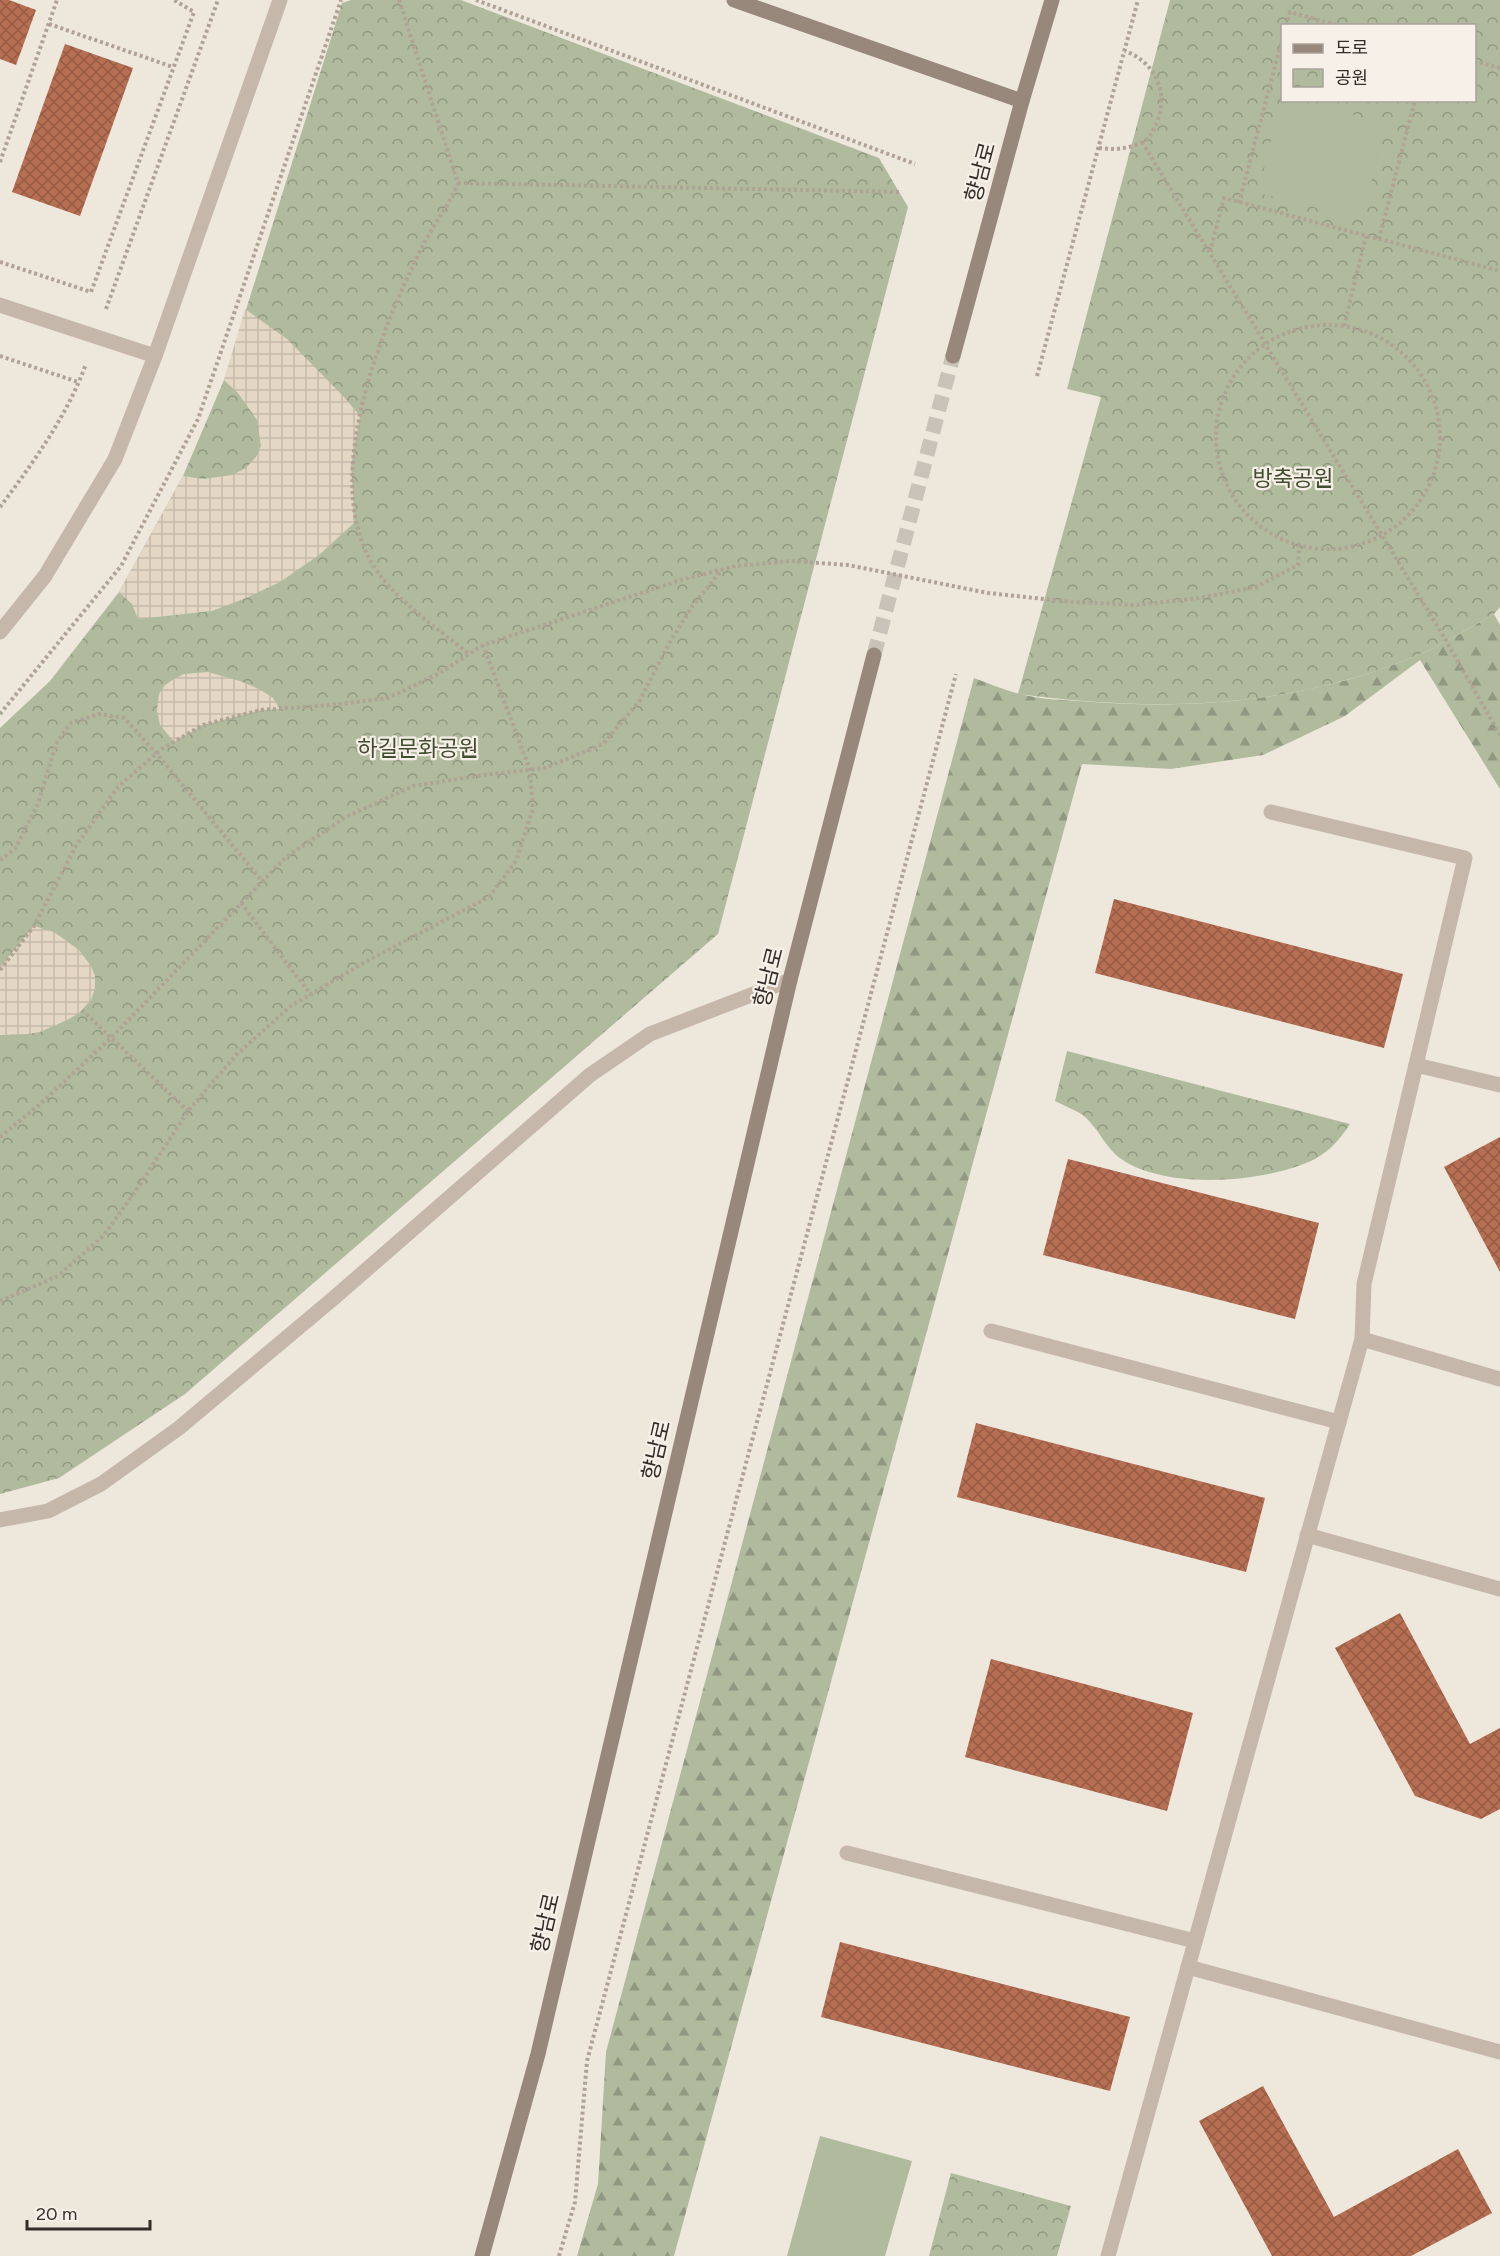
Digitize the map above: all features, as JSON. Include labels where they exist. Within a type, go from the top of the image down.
[{"type":"street","points":[[0,632],[45,576],[115,459],[155,356],[280,0]]},
{"type":"street","points":[[734,0],[1023,101]]},
{"type":"street","name":"향남로","points":[[953,356],[1052,0]]},
{"type":"street","points":[[0,305],[155,356]]},
{"type":"street","name":"향남로","points":[[482,2256],[538,2054],[790,980],[874,655]]},
{"type":"street","points":[[1108,2256],[1362,1339],[1364,1284],[1465,858],[1271,812]]},
{"type":"street","points":[[0,1521],[48,1511],[101,1484],[179,1428],[335,1297],[590,1076],[650,1034],[790,980]]},
{"type":"street","points":[[1416,1065],[1500,1085]]},
{"type":"street","points":[[991,1331],[1339,1422]]},
{"type":"street","points":[[1362,1339],[1500,1379]]},
{"type":"street","points":[[1307,1535],[1500,1589]]},
{"type":"street","points":[[847,1853],[1195,1941]]},
{"type":"street","points":[[1188,1967],[1500,2052]]},
{"type":"path","points":[[0,162],[57,0]]},
{"type":"path","points":[[0,262],[92,292],[194,12],[174,0]]},
{"type":"path","points":[[0,507],[38,455],[78,382],[218,0]]},
{"type":"path","points":[[0,714],[121,566],[198,419],[341,0]]},
{"type":"path","points":[[399,0],[458,183],[423,245],[396,305],[368,386],[351,466],[353,517],[368,557],[384,581],[469,654]]},
{"type":"path","points":[[476,0],[915,164]]},
{"type":"path","points":[[1037,376],[1138,0]]},
{"type":"path","points":[[1287,24],[1290,12],[1333,24]]},
{"type":"path","points":[[49,24],[173,67]]},
{"type":"path","points":[[1239,203],[1281,44]]},
{"type":"path","points":[[1099,148],[1127,148],[1147,140],[1160,116],[1162,103],[1156,76],[1147,63],[1125,51]]},
{"type":"path","points":[[1476,62],[1500,68]]},
{"type":"path","points":[[1379,239],[1414,102]]},
{"type":"path","points":[[1142,142],[1444,638],[1500,735]]},
{"type":"path","points":[[458,183],[901,192]]},
{"type":"path","points":[[1210,253],[1224,198],[1500,271]]},
{"type":"path","points":[[1344,326],[1366,236]]},
{"type":"path","points":[[1336,324],[1372,333],[1403,352],[1426,380],[1440,416],[1440,454],[1429,490],[1406,520],[1374,541],[1337,550],[1299,547],[1264,531],[1237,505],[1220,473],[1214,437],[1221,400],[1238,368],[1264,343],[1299,328],[1336,324]]},
{"type":"path","points":[[0,356],[78,382]]},
{"type":"path","points":[[0,970],[34,926],[76,846],[117,788],[156,753],[203,724],[261,710],[388,698],[438,674],[483,645],[684,579],[722,570],[791,561],[848,565],[988,593],[1072,602],[1137,604],[1199,598],[1256,587],[1298,566],[1299,547]]},
{"type":"path","points":[[0,1137],[39,1105],[111,1038],[286,857],[346,817],[413,786],[545,768],[603,744],[639,702],[670,642],[693,604],[722,570]]},
{"type":"path","points":[[0,1301],[58,1276],[104,1235],[188,1111],[237,1054],[291,1006],[365,962],[489,897],[516,861],[533,809],[530,770],[483,645]]},
{"type":"path","points":[[559,2256],[575,2202],[587,2061],[956,674]]},
{"type":"path","points":[[0,860],[15,849],[33,813],[56,744],[71,723],[99,714],[124,718],[156,753],[262,881]]},
{"type":"path","points":[[241,903],[311,994]]},
{"type":"path","points":[[82,1010],[188,1111]]},
{"type":"green space","name":"하길문화공원","points":[[351,0],[461,0],[879,158],[908,207],[718,934],[185,1394],[59,1478],[0,1494],[0,728],[50,681],[119,592],[183,476],[224,380],[342,3]]},
{"type":"green space","name":"방축공원","points":[[1170,0],[1500,0],[1500,607],[1494,614],[1428,651],[1369,673],[1320,687],[1270,696],[1221,702],[1170,704],[1069,700],[1018,694],[1101,397],[1067,389]]},
{"type":"green space","points":[[1281,101],[1301,102],[1386,123],[1362,219],[1258,193]]},
{"type":"green space","points":[[1494,614],[1500,625],[1500,789],[1420,660],[1345,716],[1263,755],[1171,769],[1082,764],[674,2256],[577,2256],[598,2184],[606,2052],[974,678],[1025,695],[1064,700],[1176,704],[1258,698],[1339,682],[1379,670],[1428,651]]},
{"type":"green space","points":[[1067,1051],[1350,1124],[1326,1152],[1315,1159],[1270,1174],[1214,1180],[1159,1175],[1135,1167],[1116,1155],[1084,1116],[1055,1101]]},
{"type":"green space","points":[[820,2136],[912,2161],[885,2256],[787,2256]]},
{"type":"green space","points":[[951,2173],[1071,2206],[1057,2256],[929,2256]]},
{"type":"shaded area","points":[[245,309],[287,339],[360,416],[351,466],[355,522],[319,555],[280,582],[246,598],[212,611],[138,619],[132,604],[119,592],[183,476],[203,479],[232,475],[246,468],[256,457],[261,446],[257,420],[238,393],[224,380]]},
{"type":"shaded area","points":[[208,672],[261,690],[273,698],[280,709],[261,710],[203,725],[174,742],[160,725],[157,710],[159,694],[165,685],[184,674]]},
{"type":"shaded area","points":[[34,926],[54,932],[79,950],[91,966],[95,976],[95,988],[91,1000],[79,1013],[67,1020],[40,1032],[0,1035],[0,967]]},
{"type":"building","points":[[0,0],[9,0],[36,10],[16,65],[0,59]]},
{"type":"building","points":[[65,44],[133,68],[80,216],[12,192]]},
{"type":"building","points":[[1114,899],[1403,974],[1384,1048],[1095,973]]},
{"type":"building","points":[[1500,1137],[1500,1272],[1444,1167]]},
{"type":"building","points":[[1068,1159],[1319,1223],[1295,1319],[1043,1255]]},
{"type":"building","points":[[976,1423],[1265,1498],[1246,1572],[957,1497]]},
{"type":"building","points":[[1400,1613],[1470,1744],[1500,1728],[1500,1809],[1481,1819],[1415,1796],[1335,1648]]},
{"type":"building","points":[[991,1659],[1193,1713],[1167,1811],[965,1757]]},
{"type":"building","points":[[840,1942],[1130,2017],[1110,2091],[821,2017]]},
{"type":"building","points":[[1263,2086],[1334,2217],[1458,2149],[1492,2213],[1411,2256],[1272,2256],[1199,2121]]},
{"type":"tunnel","points":[[874,655],[953,356]]}]
